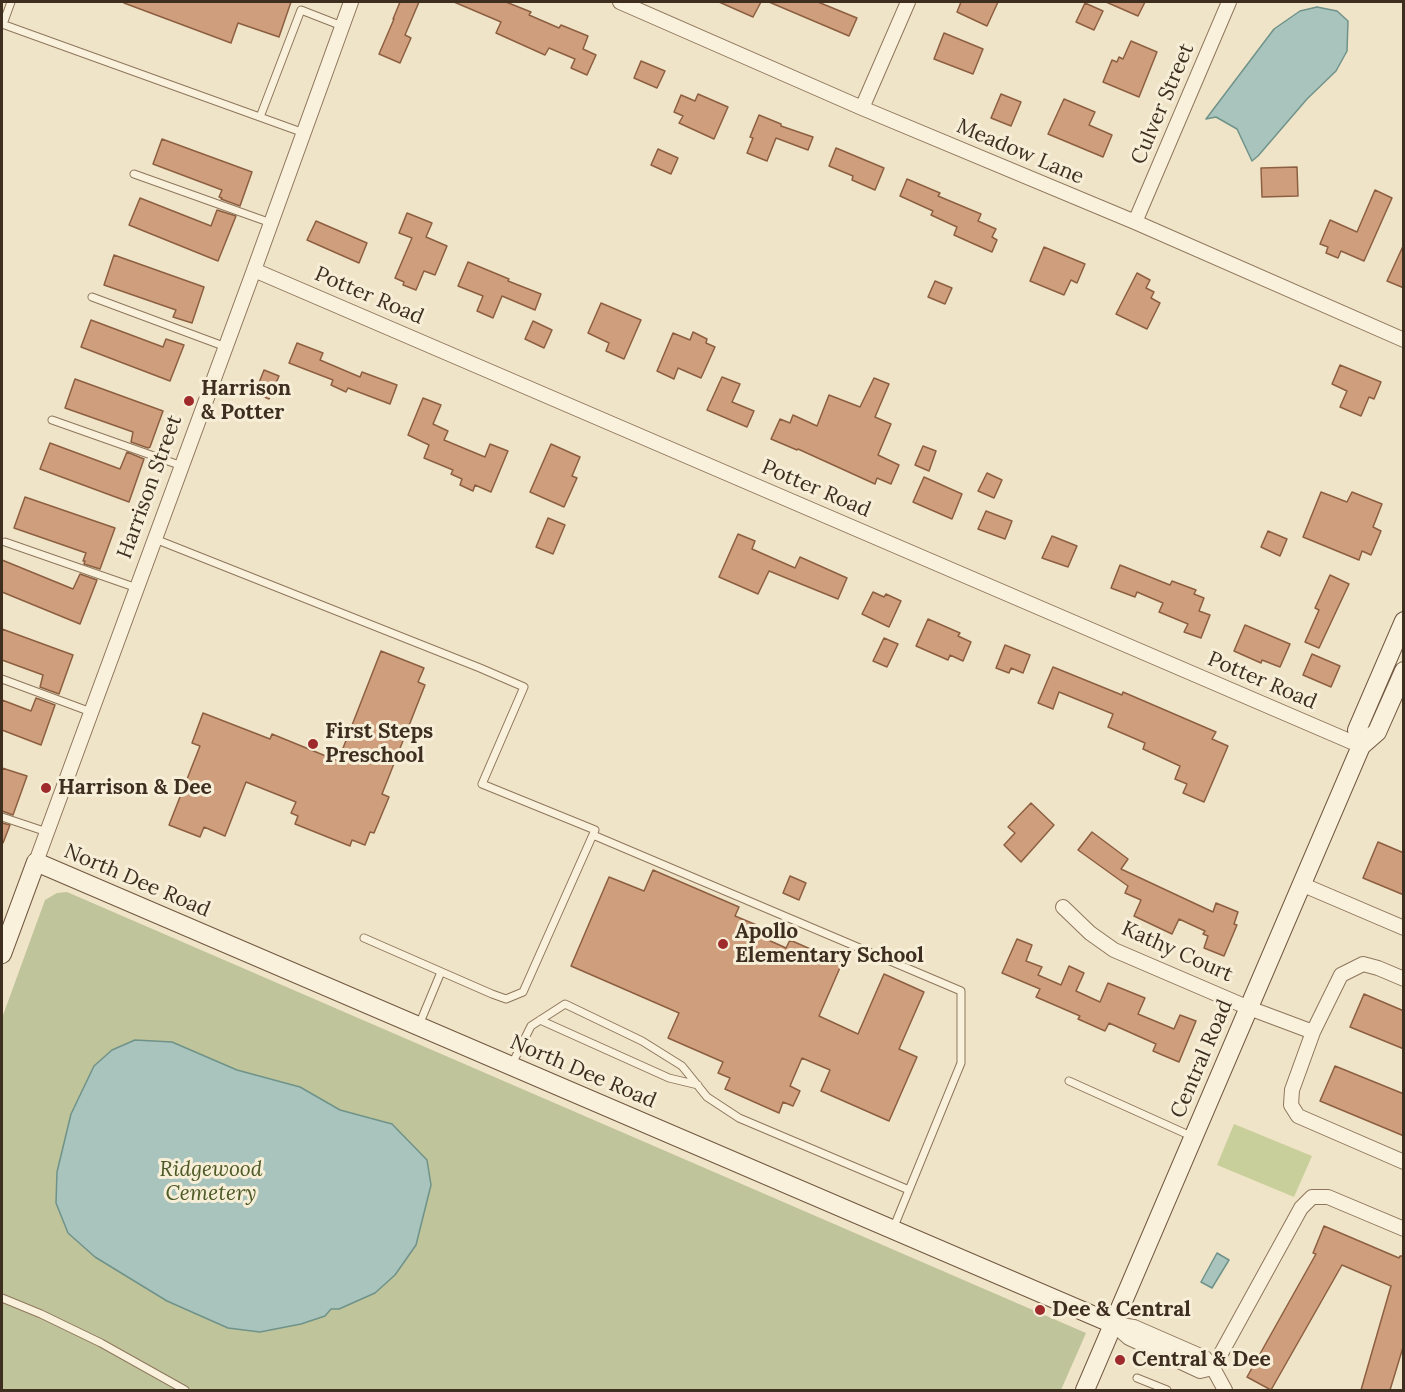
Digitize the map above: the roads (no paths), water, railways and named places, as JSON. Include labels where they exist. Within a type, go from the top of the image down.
[{"type":"street","name":"Harrison Street","points":[[2,952],[255,270],[351,2]]},
{"type":"street","name":"Meadow Lane","points":[[620,2],[862,108],[1135,222],[1404,340]]},
{"type":"street","points":[[862,108],[908,2]]},
{"type":"street","name":"Culver Street","points":[[1135,222],[1229,2]]},
{"type":"street","name":"Potter Road","points":[[255,270],[1361,746]]},
{"type":"street","name":"Central Road","points":[[1361,746],[1358,730],[1404,621]]},
{"type":"street","name":"Central Road","points":[[1085,1390],[1361,746],[1377,732],[1404,671]]},
{"type":"street","name":"North Dee Road","points":[[36,862],[1113,1324]]},
{"type":"street","points":[[1301,884],[1404,928]]},
{"type":"street","name":"Kathy Court","points":[[1063,907],[1090,933],[1114,950],[1249,1008],[1313,1032]]},
{"type":"street","points":[[1404,979],[1363,964],[1341,975],[1313,1032],[1292,1090],[1291,1105],[1298,1116],[1404,1162]]},
{"type":"street","points":[[1213,1368],[1301,1208],[1312,1197],[1328,1197],[1404,1229]]},
{"type":"street","points":[[1113,1324],[1134,1327],[1205,1358],[1225,1390]]},
{"type":"lane","points":[[11,2],[2,24],[304,133]]},
{"type":"lane","points":[[260,117],[300,10],[342,26]]},
{"type":"lane","points":[[134,174],[272,223]]},
{"type":"lane","points":[[92,297],[226,346]]},
{"type":"lane","points":[[52,420],[182,466]]},
{"type":"lane","points":[[155,539],[524,687],[482,783],[595,830],[522,992],[506,999],[364,938]]},
{"type":"lane","points":[[5,542],[137,588]]},
{"type":"lane","points":[[2,679],[91,712]]},
{"type":"lane","points":[[2,817],[47,832]]},
{"type":"lane","points":[[593,835],[961,991],[961,1063],[893,1229]]},
{"type":"lane","points":[[419,1026],[441,972]]},
{"type":"lane","points":[[511,1066],[531,1026],[565,1004],[642,1041],[682,1066],[707,1097],[739,1118],[909,1190]]},
{"type":"lane","points":[[540,1020],[669,1078],[698,1085]]},
{"type":"lane","points":[[1069,1081],[1194,1137]]},
{"type":"lane","points":[[2,1298],[101,1343],[185,1390]]},
{"type":"lane","points":[[1137,1377],[1167,1390]]},
{"type":"water","points":[[1317,7],[1337,11],[1348,21],[1347,51],[1336,71],[1307,99],[1252,161],[1237,129],[1216,117],[1206,119],[1274,29],[1300,11]]},
{"type":"water","points":[[135,1040],[172,1042],[237,1070],[300,1087],[340,1110],[392,1124],[427,1160],[431,1185],[416,1245],[395,1275],[375,1293],[339,1309],[331,1309],[325,1316],[301,1324],[260,1332],[228,1328],[167,1301],[95,1257],[68,1233],[56,1203],[57,1172],[71,1114],[94,1066],[112,1050]]},
{"type":"water","points":[[1217,1253],[1229,1260],[1212,1288],[1201,1282]]},
{"type":"place","name":"Harrison & Potter","points":[[189,401]]},
{"type":"place","name":"First Steps Preschool","points":[[313,744]]},
{"type":"place","name":"Harrison & Dee","points":[[46,788]]},
{"type":"place","name":"Apollo Elementary School","points":[[723,944]]},
{"type":"place","name":"Dee & Central","points":[[1040,1310]]},
{"type":"place","name":"Central & Dee","points":[[1120,1360]]},
{"type":"park label","name":"Ridgewood Cemetery","points":[[211,1182]]}]
